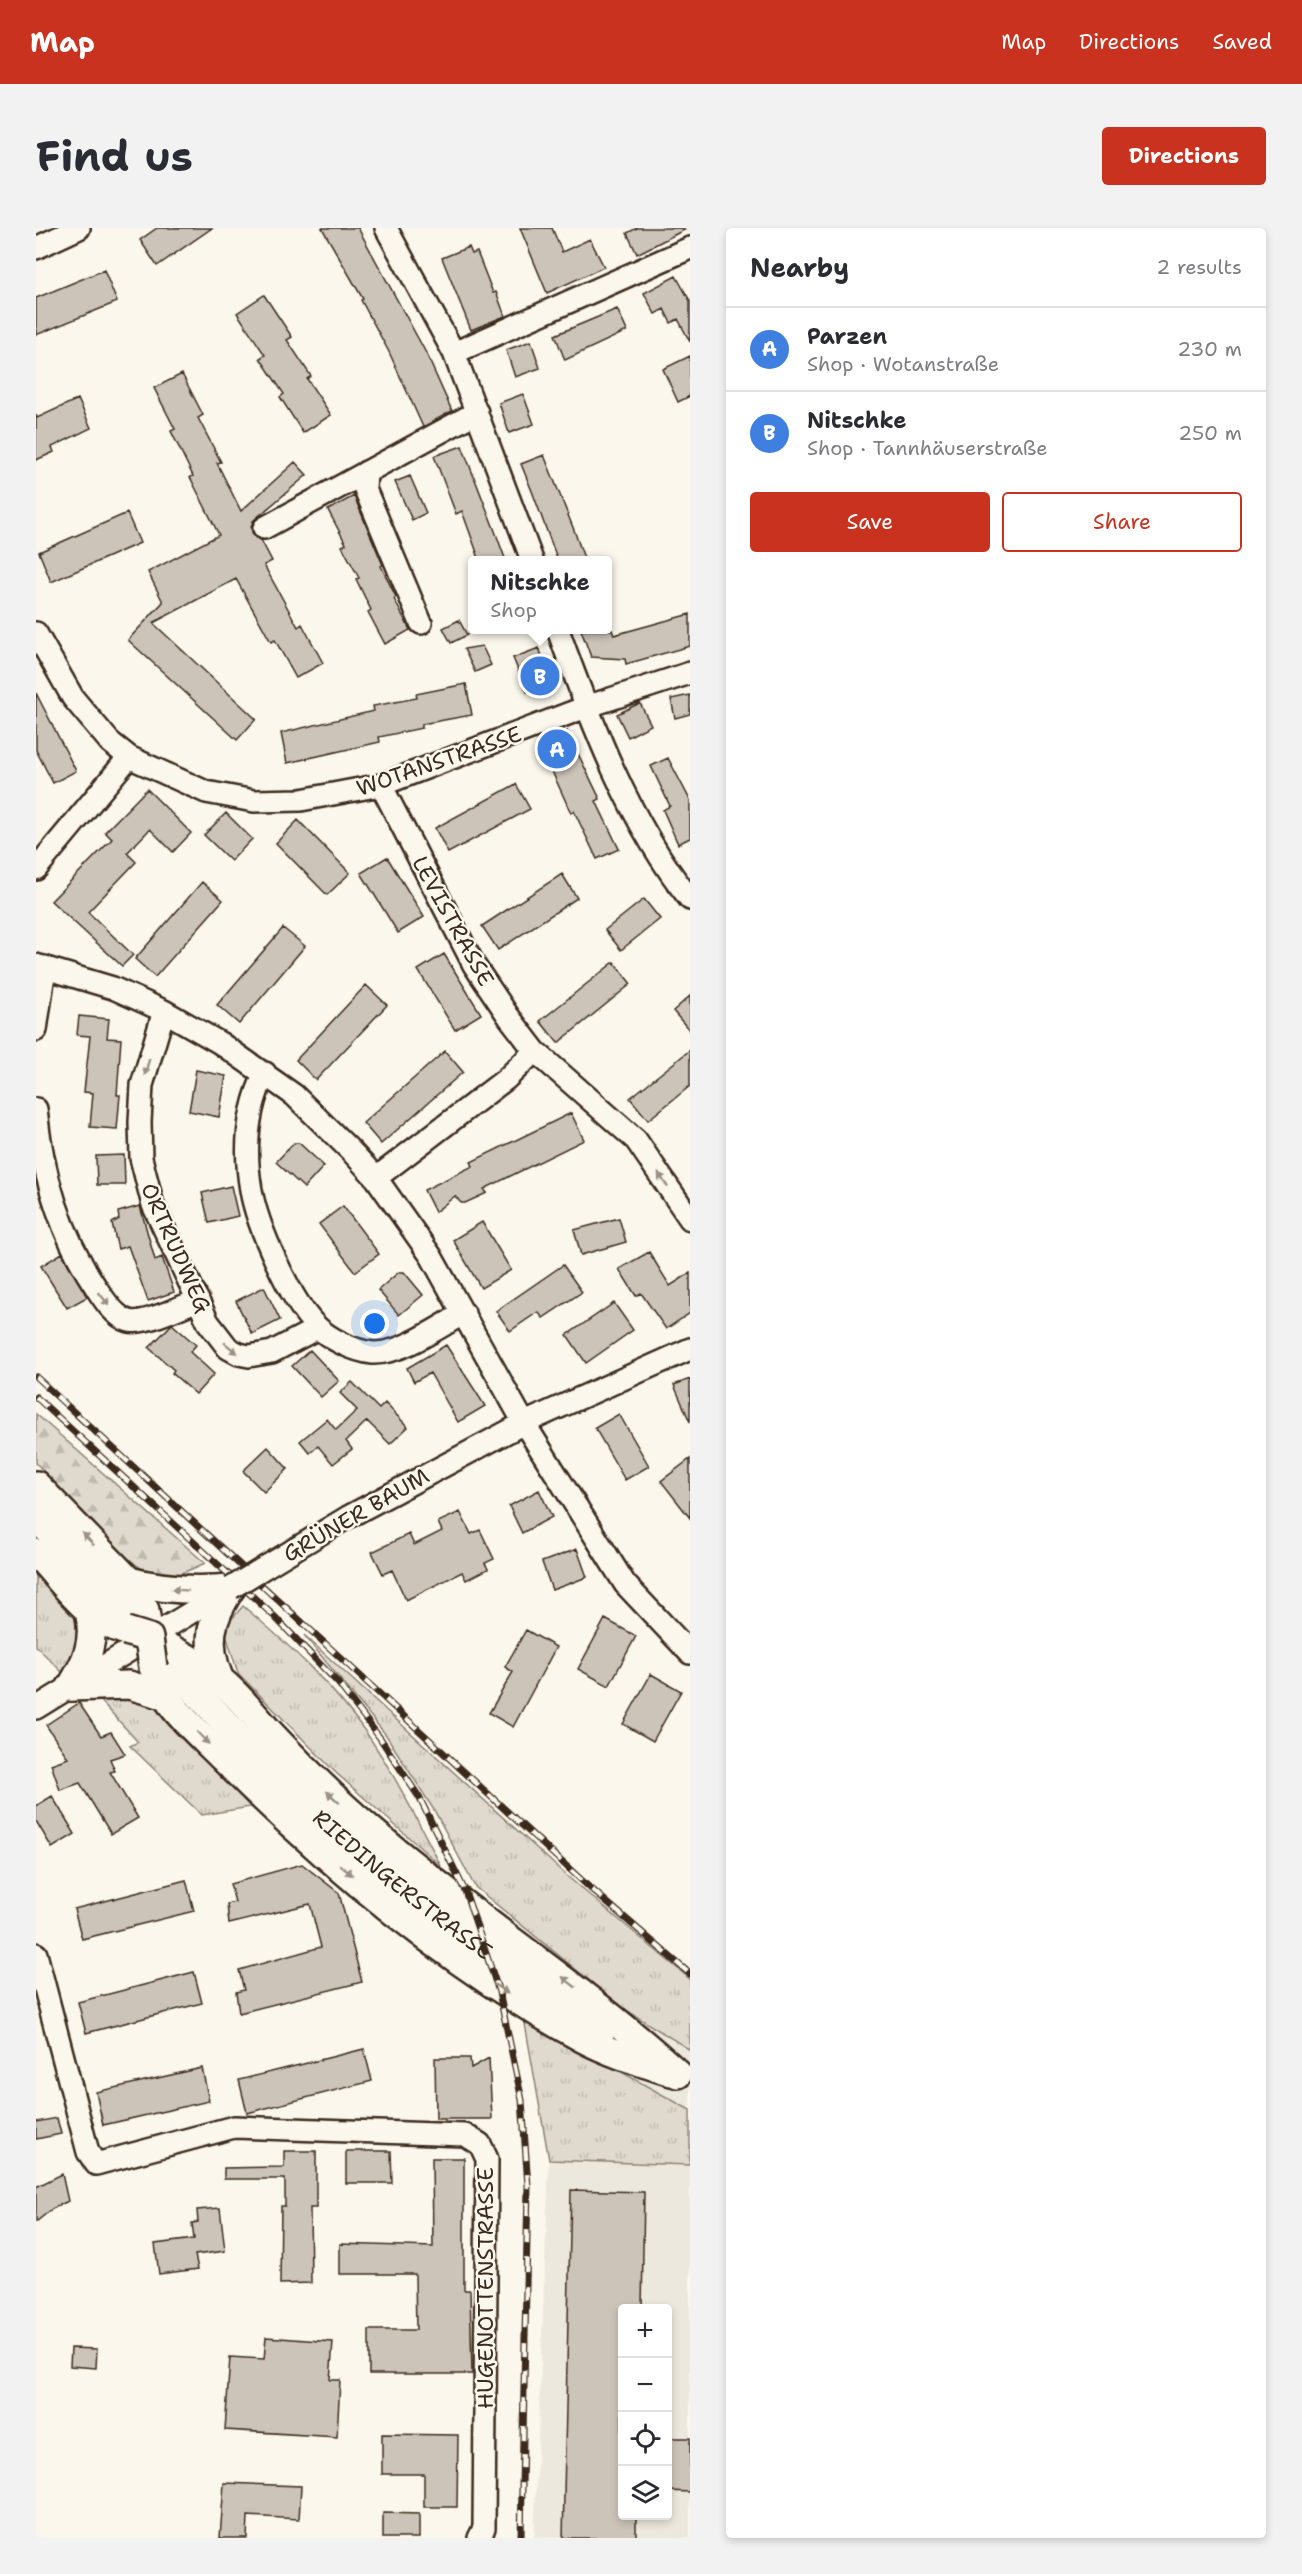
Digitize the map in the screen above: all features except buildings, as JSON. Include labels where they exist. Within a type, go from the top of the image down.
[{"type":"main road","points":[[36,1485],[129,1581],[150,1640],[163,1695]]},
{"type":"main road","points":[[36,1517],[150,1640]]},
{"type":"main road","points":[[36,1552],[89,1611],[108,1625],[150,1640],[219,1678],[306,1770],[367,1827],[418,1869],[624,2026],[684,2077]]},
{"type":"main road","points":[[129,1581],[174,1590],[201,1591],[231,1588]]},
{"type":"main road","points":[[219,1678],[212,1661],[212,1626],[219,1607],[231,1588]]},
{"type":"main road","points":[[71,1687],[86,1663],[92,1647],[93,1625],[89,1611]]},
{"type":"main road","name":"RIEDINGERSTRASSE","points":[[150,1640],[262,1761],[307,1805],[394,1880],[536,1985],[684,2077]]},
{"type":"main road","points":[[71,1687],[129,1685],[163,1695],[290,1824],[440,1946],[507,1993],[583,2038],[621,2056],[684,2077]]},
{"type":"street","points":[[36,248],[79,228]]},
{"type":"street","points":[[386,228],[454,353],[530,556]]},
{"type":"street","points":[[454,353],[690,248]]},
{"type":"street","points":[[264,528],[477,412]]},
{"type":"street","points":[[366,472],[365,489],[421,623]]},
{"type":"street","name":"WOTANSTRASSE","points":[[36,633],[73,698],[110,742],[129,757],[206,792],[254,801],[301,800],[342,795],[381,786],[586,707],[690,673]]},
{"type":"street","points":[[559,634],[586,707],[645,833],[673,878],[690,899]]},
{"type":"street","points":[[36,869],[129,757]]},
{"type":"street","name":"LEVISTRASSE","points":[[381,786],[474,965],[535,1050],[636,1140],[690,1219]]},
{"type":"street","points":[[36,1030],[40,966],[113,988],[164,1011],[220,1043],[265,1073],[321,1121],[376,1178],[417,1236],[464,1313],[524,1423],[625,1584],[690,1653]]},
{"type":"street","name":"ORTRUDWEG","points":[[164,1011],[142,1084],[141,1158],[153,1205],[198,1300],[218,1336],[228,1348],[239,1354],[249,1356],[272,1352],[318,1328]]},
{"type":"street","points":[[376,1178],[506,1080],[535,1050]]},
{"type":"street","points":[[265,1073],[253,1102],[248,1130],[251,1192],[261,1224],[280,1268],[297,1301],[318,1328],[354,1349],[382,1352],[399,1348],[464,1313]]},
{"type":"street","points":[[36,1109],[46,1178],[73,1249],[104,1299],[124,1319],[138,1322],[198,1300]]},
{"type":"street","name":"GRÜNER BAUM","points":[[36,1708],[348,1517],[524,1423],[690,1349]]},
{"type":"street","name":"HUGENOTTENSTRASSE","points":[[36,1954],[88,2152],[96,2164],[234,2127],[465,2135],[480,2144],[488,2159],[484,2528],[479,2538]]},
{"type":"shaded area","points":[[552,1950],[690,2029],[690,2538],[534,2538],[549,2160]]},
{"type":"green space","points":[[36,1414],[205,1563],[182,1573],[157,1576],[145,1571],[130,1560],[95,1527],[36,1463]]},
{"type":"green space","points":[[36,1573],[79,1617],[80,1651],[62,1672],[36,1646]]},
{"type":"green space","points":[[243,1606],[309,1666],[354,1716],[388,1766],[441,1866],[335,1772],[238,1673],[226,1635],[230,1621]]},
{"type":"green space","points":[[304,1635],[568,1877],[690,1979],[690,2050],[623,2008],[475,1887],[434,1810],[386,1735]]},
{"type":"green space","points":[[121,1694],[159,1704],[250,1807],[202,1815],[130,1746],[138,1742],[101,1701]]},
{"type":"green space","points":[[524,2018],[690,2110],[690,2165],[549,2160]]},
{"type":"railway","points":[[36,1377],[589,1887],[690,1974]]},
{"type":"railway","points":[[36,1397],[275,1617],[338,1683],[380,1738],[419,1797],[465,1891],[499,1992],[522,2100],[528,2186],[521,2538]]},
{"type":"place","name":"Nitschke","points":[[540,676]]},
{"type":"place","name":"Parzen","points":[[557,749]]}]
